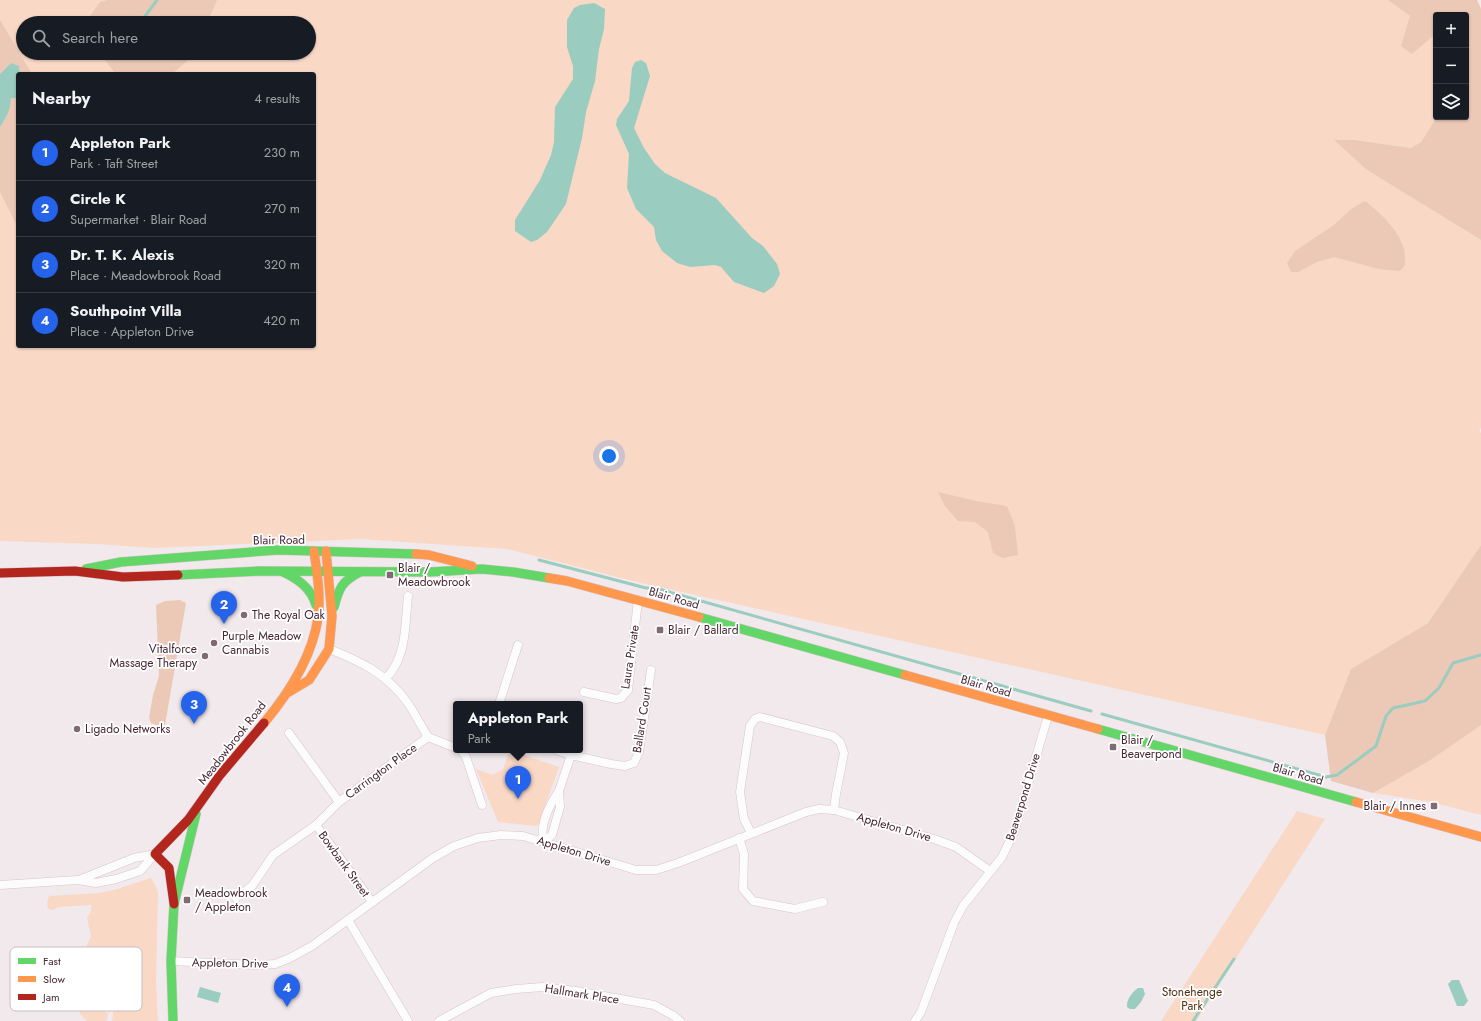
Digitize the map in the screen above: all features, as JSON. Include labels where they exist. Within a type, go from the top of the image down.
[{"type":"main road","name":"Blair Road","points":[[75,571],[121,562],[278,550],[429,555],[482,569]]},
{"type":"main road","name":"Meadowbrook Road","points":[[174,904],[169,868],[155,854],[171,840],[198,808],[216,780],[287,694],[300,671],[313,642],[318,618],[317,571],[314,551]]},
{"type":"main road","name":"Meadowbrook Road","points":[[287,694],[309,680],[329,649],[332,616],[326,551]]},
{"type":"main road","name":"Blair Road","points":[[0,573],[75,571],[122,577],[259,571],[430,572],[482,569],[513,572],[567,581],[1481,837]]},
{"type":"main road","points":[[280,571],[295,578],[306,586],[315,601],[318,618]]},
{"type":"main road","points":[[332,616],[339,591],[343,583],[347,579],[363,571]]},
{"type":"main road","name":"Meadowbrook Road","points":[[173,1021],[170,961],[174,904],[193,821],[198,808]]},
{"type":"street","points":[[386,678],[394,671],[402,654],[408,596]]},
{"type":"street","name":"Laura Private","points":[[584,692],[616,699],[621,698],[628,690],[638,600]]},
{"type":"street","points":[[500,701],[518,645]]},
{"type":"street","name":"Carrington Place","points":[[236,898],[252,886],[273,856],[316,825],[339,802],[428,737],[408,703],[386,678],[352,658],[329,649]]},
{"type":"street","name":"Ballard Court","points":[[565,753],[625,766],[634,763],[639,752],[651,670]]},
{"type":"street","name":"Beaverpond Drive","points":[[915,1021],[921,1012],[954,923],[963,906],[1002,857],[1014,832],[1048,716]]},
{"type":"street","points":[[751,833],[744,819],[740,792],[750,726],[755,719],[760,717],[833,736],[840,742],[844,753],[834,810]]},
{"type":"street","points":[[289,733],[339,802]]},
{"type":"street","points":[[428,737],[453,747]]},
{"type":"street","points":[[463,753],[466,757],[482,805]]},
{"type":"street","points":[[543,842],[552,835],[560,807],[559,791],[571,755]]},
{"type":"street","name":"Appleton Drive","points":[[170,961],[257,965],[275,964],[312,946],[433,858],[454,846],[472,840],[501,835],[523,836],[636,870],[656,870],[678,863],[806,812],[819,809],[834,810],[934,839],[956,847],[990,871]]},
{"type":"street","name":"Bowbank Street","points":[[316,825],[372,902]]},
{"type":"street","points":[[739,838],[744,854],[743,889],[753,901],[795,909],[823,902]]},
{"type":"street","points":[[78,880],[134,858],[155,854]]},
{"type":"street","points":[[0,885],[78,880],[96,883],[116,879],[140,871],[155,854]]},
{"type":"street","points":[[348,920],[408,1021]]},
{"type":"street","name":"Hallmark Place","points":[[440,1021],[491,993],[542,987],[576,991],[654,1005],[680,1021]]},
{"type":"green space","points":[[0,0],[1388,0],[1410,16],[1412,54],[1433,37],[1433,120],[1435,120],[1421,142],[1411,148],[1355,140],[1334,140],[1367,170],[1481,240],[1481,428],[1479,430],[1481,433],[1481,545],[1428,623],[1351,669],[1325,735],[637,582],[507,549],[360,539],[154,548],[96,544],[0,541]]},
{"type":"green space","points":[[1481,724],[1481,815],[1431,802],[1373,793],[1429,761]]},
{"type":"green space","points":[[509,753],[519,753],[559,767],[538,826],[498,822],[476,769],[493,775],[503,769]]},
{"type":"green space","name":"Stonehenge Park","points":[[1297,811],[1325,819],[1196,1021],[1161,1021]]},
{"type":"green space","points":[[151,878],[158,891],[156,981],[158,1021],[112,1021],[113,1011],[142,1011],[142,947],[86,947],[91,936],[87,918],[91,911],[91,905],[58,907],[53,910],[48,909],[47,903],[49,896],[98,893],[114,890]]},
{"type":"green space","points":[[80,1011],[105,1011],[108,1014],[106,1021],[87,1021],[80,1014]]},
{"type":"shaded area","points":[[108,0],[217,0],[210,16],[90,16],[100,2]]},
{"type":"shaded area","points":[[1388,0],[1477,0],[1481,9],[1481,240],[1367,170],[1334,140],[1355,140],[1411,148],[1421,142],[1435,120],[1469,120],[1469,12],[1433,12],[1433,37],[1412,54],[1401,46],[1410,16]]},
{"type":"shaded area","points":[[594,3],[605,9],[604,29],[599,49],[595,81],[586,112],[582,138],[566,204],[547,232],[537,240],[531,242],[515,231],[515,220],[540,180],[551,155],[554,142],[555,107],[573,79],[573,66],[567,47],[567,20],[574,8],[580,5]]},
{"type":"shaded area","points":[[0,20],[16,47],[16,60],[24,60],[31,72],[20,72],[19,66],[11,63],[0,74]]},
{"type":"shaded area","points":[[105,60],[188,60],[174,72],[114,72]]},
{"type":"shaded area","points":[[641,60],[646,63],[650,76],[634,128],[644,148],[655,164],[665,173],[716,198],[752,238],[763,246],[777,264],[780,274],[774,286],[764,293],[734,282],[721,267],[715,265],[690,267],[677,263],[662,251],[656,240],[654,227],[636,209],[627,188],[629,154],[616,125],[617,119],[629,101],[632,68],[635,62]]},
{"type":"shaded area","points":[[11,63],[19,66],[20,72],[16,72],[16,98],[11,98],[8,113],[0,127],[0,74]]},
{"type":"shaded area","points":[[10,98],[16,98],[16,224],[0,192],[0,127],[6,118]]},
{"type":"shaded area","points":[[1365,201],[1387,221],[1400,239],[1405,255],[1405,265],[1400,271],[1379,269],[1334,257],[1317,262],[1298,272],[1291,272],[1287,263],[1295,251],[1334,225],[1351,209]]},
{"type":"shaded area","points":[[938,492],[976,501],[1007,506],[1015,526],[1018,555],[1003,558],[993,553],[988,532],[975,522],[958,521],[945,506]]},
{"type":"shaded area","points":[[1481,545],[1481,725],[1429,761],[1373,793],[1331,781],[1325,735],[1351,669],[1428,623]]},
{"type":"shaded area","points":[[180,600],[186,603],[165,725],[156,725],[151,723],[149,718],[153,695],[159,676],[156,605],[165,601]]},
{"type":"shaded area","points":[[1452,980],[1459,980],[1468,1001],[1464,1006],[1457,1006],[1448,984]]},
{"type":"shaded area","points":[[200,987],[221,993],[218,1003],[197,997]]},
{"type":"shaded area","points":[[1138,988],[1143,988],[1145,994],[1135,1009],[1130,1009],[1127,1007],[1128,999]]},
{"type":"waterway","points":[[145,16],[157,0]]},
{"type":"waterway","points":[[539,560],[646,588],[655,588],[1091,711]]},
{"type":"waterway","points":[[1102,714],[1326,777],[1337,775],[1376,746],[1386,716],[1393,708],[1425,701],[1439,688],[1453,663],[1481,655]]},
{"type":"waterway","points":[[1193,1021],[1234,959]]},
{"type":"traffic: fast","points":[[86,569],[121,562],[278,550],[416,554]]},
{"type":"traffic: fast","points":[[178,575],[259,571],[430,572],[482,569],[549,578]]},
{"type":"traffic: fast","points":[[283,572],[303,585],[311,594],[316,605]]},
{"type":"traffic: fast","points":[[334,607],[342,586],[345,582],[360,572]]},
{"type":"traffic: fast","points":[[699,617],[905,675]]},
{"type":"traffic: fast","points":[[1098,729],[1356,802]]},
{"type":"traffic: fast","points":[[173,1021],[171,961],[174,904],[196,814]]},
{"type":"traffic: slow","points":[[264,723],[282,700],[298,674],[311,647],[318,618],[319,601],[314,551]]},
{"type":"traffic: slow","points":[[289,692],[309,680],[329,649],[332,616],[326,551]]},
{"type":"traffic: slow","points":[[416,554],[429,555],[472,566]]},
{"type":"traffic: slow","points":[[549,578],[567,581],[699,617]]},
{"type":"traffic: slow","points":[[905,675],[1098,729]]},
{"type":"traffic: slow","points":[[1356,802],[1481,837]]},
{"type":"traffic: jam","points":[[0,573],[75,571],[123,577],[178,575]]},
{"type":"traffic: jam","points":[[174,904],[169,868],[155,854],[188,820],[220,775],[264,723]]},
{"type":"place","name":"Blair / Meadowbrook","points":[[390,575]]},
{"type":"place","name":"The Royal Oak","points":[[244,615]]},
{"type":"place","name":"Circle K","points":[[224,624]]},
{"type":"place","name":"Blair / Ballard","points":[[660,630]]},
{"type":"place","name":"Purple Meadow Cannabis","points":[[214,643]]},
{"type":"place","name":"Vitalforce Massage Therapy","points":[[205,656]]},
{"type":"place","name":"Dr. T. K. Alexis","points":[[194,724]]},
{"type":"place","name":"Ligado Networks","points":[[77,729]]},
{"type":"place","name":"Blair / Beaverpond","points":[[1113,747]]},
{"type":"place","name":"Appleton Park","points":[[518,799]]},
{"type":"place","name":"Blair / Innes","points":[[1434,806]]},
{"type":"place","name":"Meadowbrook / Appleton","points":[[187,900]]},
{"type":"place","name":"Southpoint Villa","points":[[287,1007]]}]
